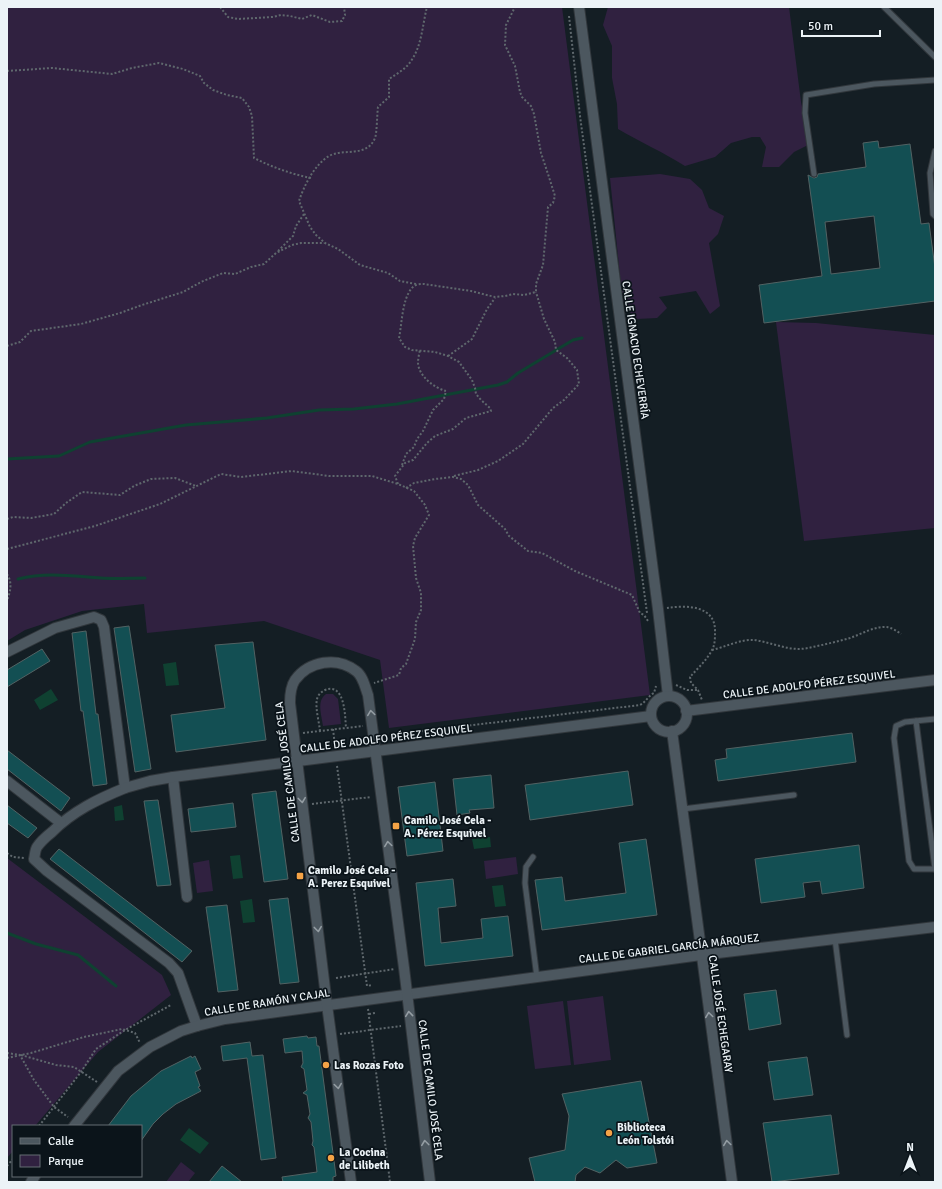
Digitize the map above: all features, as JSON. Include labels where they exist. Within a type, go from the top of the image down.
[{"type":"street","name":"CALLE IGNACIO ECHEVERRÍA","points":[[579,7],[658,609],[668,696]]},
{"type":"street","points":[[7,652],[55,628],[94,617],[100,620],[104,627],[125,788]]},
{"type":"street","name":"CALLE DE CAMILO JOSÉ CELA","points":[[351,1182],[327,1005],[290,703],[294,681],[307,668],[318,663],[332,662],[357,671],[363,680],[368,695],[404,968],[430,1182]]},
{"type":"street","name":"CALLE DE ADOLFO PÉREZ ESQUIVEL","points":[[686,711],[935,680]]},
{"type":"street","points":[[668,696],[679,699],[683,703],[686,711],[686,719],[684,724],[677,730],[672,731],[660,729],[654,723],[651,716],[655,702],[662,697],[668,696]]},
{"type":"street","name":"CALLE DE ADOLFO PÉREZ ESQUIVEL","points":[[197,1026],[178,973],[169,963],[54,876],[34,859],[36,848],[61,823],[80,809],[125,788],[173,776],[651,716]]},
{"type":"street","name":"CALLE JOSÉ ECHEGARAY","points":[[672,731],[732,1182]]},
{"type":"street","points":[[173,776],[187,897]]},
{"type":"street","points":[[7,781],[61,823]]},
{"type":"street","name":"CALLE DE GABRIEL GARCÍA MÁRQUEZ","points":[[407,995],[701,955],[935,926]]},
{"type":"street","name":"CALLE DE RAMÓN Y CAJAL","points":[[75,1124],[118,1071],[150,1047],[181,1031],[226,1019],[407,995]]},
{"type":"lane","points":[[884,7],[935,58]]},
{"type":"lane","points":[[814,174],[805,113],[806,95],[874,84],[935,80]]},
{"type":"lane","points":[[935,151],[930,173],[933,214],[935,216]]},
{"type":"lane","points":[[916,721],[935,869],[914,869],[909,861],[894,738],[896,726],[905,722],[935,719]]},
{"type":"lane","points":[[683,809],[794,795]]},
{"type":"lane","points":[[532,857],[526,867],[525,883],[537,978]]},
{"type":"lane","points":[[835,939],[847,1035]]},
{"type":"path","points":[[220,7],[228,17],[238,19],[273,17],[281,15],[302,19],[312,15],[330,22],[342,21],[345,15],[344,7]]},
{"type":"path","points":[[427,7],[422,34],[415,53],[408,65],[390,79],[389,97],[378,108],[375,138],[370,145],[362,150],[330,156],[318,164],[311,178],[304,186],[299,202],[313,231],[325,243],[338,249],[360,266],[388,273],[400,281],[416,284],[436,285],[495,297],[512,294],[524,295],[536,292]]},
{"type":"path","points":[[406,488],[414,483],[453,477],[478,470],[498,461],[523,444],[553,408],[564,400],[579,384],[577,370],[567,358],[556,350],[555,342],[544,319],[536,292],[536,284],[543,266],[548,207],[553,203],[554,196],[541,153],[531,106],[520,92],[515,66],[505,45],[506,25],[515,7]]},
{"type":"path","points":[[453,477],[462,479],[468,485],[478,504],[505,529],[509,536],[528,551],[542,553],[575,571],[632,595],[640,613],[644,615],[648,621],[581,124],[569,15]]},
{"type":"path","points":[[7,71],[52,68],[112,74],[132,68],[159,63],[183,69],[200,76],[204,83],[213,90],[227,96],[242,98],[249,108],[252,116],[254,158],[278,169],[311,178]]},
{"type":"path","points":[[7,346],[20,342],[31,331],[81,324],[120,313],[183,292],[201,282],[223,273],[235,274],[251,266],[264,264],[293,236],[296,226],[304,214]]},
{"type":"path","points":[[276,253],[292,245],[301,243],[325,243]]},
{"type":"path","points":[[398,484],[395,476],[401,468],[406,462],[413,460],[435,436],[453,429],[466,418],[491,411],[490,408],[480,400],[476,394],[476,388],[469,374],[459,362],[448,356],[435,352],[412,350],[405,347],[399,338],[405,302],[412,287],[416,284]]},
{"type":"path","points":[[448,356],[472,339],[487,309],[495,297]]},
{"type":"path","points":[[401,468],[406,454],[414,447],[433,410],[444,399],[446,391],[438,389],[423,374],[418,364],[420,350]]},
{"type":"path","points":[[7,549],[95,526],[160,504],[221,474],[242,477],[292,470],[329,476],[372,476],[398,484],[414,491],[420,497],[429,515],[418,531],[413,546],[416,578],[421,593],[421,610],[416,622],[415,639],[406,664],[401,668],[399,675],[365,685]]},
{"type":"path","points":[[7,519],[13,517],[31,518],[54,514],[66,503],[82,492],[120,495],[134,486],[151,479],[175,478],[196,486]]},
{"type":"path","points":[[7,574],[11,589],[7,601]]},
{"type":"path","points":[[658,609],[691,606],[702,610],[711,617],[715,625],[715,639],[712,650],[706,660],[690,678],[691,683],[698,690],[705,709]]},
{"type":"path","points":[[712,650],[754,640],[782,647],[805,649],[844,640],[859,635],[870,629],[888,627],[901,634]]},
{"type":"path","points":[[294,734],[346,728],[373,729],[380,736],[640,705],[646,702],[649,696],[654,693],[656,680]]},
{"type":"path","points":[[320,731],[317,700],[319,695],[324,690],[330,689],[341,695],[346,728]]},
{"type":"path","points":[[334,729],[341,801],[365,974],[367,986],[372,985]]},
{"type":"path","points":[[303,806],[382,796]]},
{"type":"path","points":[[7,852],[13,857]]},
{"type":"path","points":[[336,978],[404,968]]},
{"type":"path","points":[[40,1125],[81,1072],[96,1049],[125,1030],[171,1005]]},
{"type":"path","points":[[375,1013],[369,1014],[390,1182]]},
{"type":"path","points":[[372,1030],[411,1025]]},
{"type":"path","points":[[7,1058],[84,1037],[122,1029],[135,1033],[145,1051]]},
{"type":"path","points":[[7,1053],[56,1065],[74,1067],[105,1087]]},
{"type":"path","points":[[20,1055],[34,1080],[54,1107],[75,1124]]},
{"type":"green space","points":[[7,7],[562,7],[650,695],[389,728],[380,660],[264,621],[147,633],[144,604],[82,611],[25,630],[7,641]]},
{"type":"green space","points":[[608,7],[789,7],[801,102],[810,144],[794,152],[779,167],[762,167],[766,147],[760,137],[752,137],[731,143],[715,157],[685,166],[618,129],[617,104],[612,78],[612,46],[603,25]]},
{"type":"green space","points":[[660,174],[690,179],[702,190],[709,208],[724,216],[718,234],[709,243],[720,306],[710,314],[696,291],[659,297],[667,308],[657,318],[637,319],[623,305],[610,178]]},
{"type":"green space","points":[[776,322],[816,323],[935,335],[935,528],[804,541]]},
{"type":"green space","points":[[326,694],[333,694],[338,699],[341,724],[323,726],[320,705]]},
{"type":"green space","points":[[516,857],[518,874],[486,879],[484,861]]},
{"type":"green space","points":[[7,858],[162,975],[171,995],[98,1052],[36,1125],[12,1125],[12,1152],[7,1158]]},
{"type":"green space","points":[[209,860],[213,891],[197,893],[193,863]]},
{"type":"green space","points":[[603,996],[611,1060],[574,1065],[567,1001]]},
{"type":"green space","points":[[563,1001],[571,1065],[535,1069],[527,1006]]},
{"type":"green space","points":[[181,1162],[195,1173],[188,1182],[166,1182]]},
{"type":"shaded area","points":[[176,662],[179,685],[166,686],[163,664]]},
{"type":"shaded area","points":[[51,689],[58,700],[40,710],[34,700]]},
{"type":"shaded area","points":[[122,805],[124,820],[115,821],[114,807]]},
{"type":"shaded area","points":[[490,837],[491,847],[474,849],[472,839]]},
{"type":"shaded area","points":[[240,855],[243,878],[233,879],[230,856]]},
{"type":"shaded area","points":[[503,885],[506,906],[495,907],[492,886]]},
{"type":"shaded area","points":[[252,899],[255,922],[243,923],[240,901]]},
{"type":"shaded area","points":[[189,1128],[209,1143],[200,1154],[180,1140]]},
{"type":"building","points":[[878,141],[879,148],[910,144],[921,224],[929,223],[935,268],[935,301],[764,323],[759,285],[822,276],[808,175],[814,178],[817,177],[818,174],[866,167],[863,143]],"holes":[[[874,216],[880,268],[831,274],[825,222]]]},
{"type":"building","points":[[129,626],[151,769],[135,772],[114,628]]},
{"type":"building","points":[[86,631],[96,714],[98,714],[107,784],[93,786],[83,711],[81,711],[72,633]]},
{"type":"building","points":[[253,642],[266,740],[176,752],[171,715],[225,708],[215,645]]},
{"type":"building","points":[[42,649],[50,661],[7,687],[7,670]]},
{"type":"building","points":[[852,733],[856,762],[718,781],[715,760],[727,758],[726,749]]},
{"type":"building","points":[[7,750],[70,798],[61,811],[7,769]]},
{"type":"building","points":[[628,771],[633,805],[530,820],[525,785]]},
{"type":"building","points":[[491,775],[494,808],[469,810],[470,813],[457,815],[453,779]]},
{"type":"building","points":[[435,782],[443,851],[407,856],[398,787]]},
{"type":"building","points":[[276,791],[288,879],[264,882],[252,794]]},
{"type":"building","points":[[158,800],[171,885],[157,886],[144,801]]},
{"type":"building","points":[[233,803],[236,827],[191,832],[188,809]]},
{"type":"building","points":[[7,805],[37,828],[28,838],[7,823]]},
{"type":"building","points":[[646,839],[657,915],[542,930],[535,880],[562,877],[565,901],[626,893],[619,843]]},
{"type":"building","points":[[859,845],[864,888],[822,894],[820,881],[803,883],[805,897],[761,903],[755,859]]},
{"type":"building","points":[[59,849],[192,951],[182,962],[50,859]]},
{"type":"building","points":[[453,879],[456,906],[438,908],[441,943],[483,938],[481,919],[508,916],[513,956],[425,966],[416,883]]},
{"type":"building","points":[[288,898],[299,982],[280,984],[269,900]]},
{"type":"building","points":[[227,905],[238,990],[218,992],[206,907]]},
{"type":"building","points":[[776,990],[781,1024],[749,1030],[744,994]]},
{"type":"building","points":[[307,1036],[308,1038],[316,1037],[317,1046],[319,1046],[336,1176],[333,1177],[333,1182],[283,1182],[282,1177],[317,1172],[314,1147],[312,1145],[311,1122],[308,1118],[310,1114],[307,1095],[303,1093],[307,1090],[304,1069],[301,1067],[303,1063],[302,1051],[285,1053],[283,1039]]},
{"type":"building","points":[[250,1042],[252,1056],[263,1055],[276,1158],[261,1160],[247,1058],[223,1061],[221,1046]]},
{"type":"building","points":[[191,1056],[192,1058],[195,1056],[201,1069],[195,1072],[200,1086],[198,1087],[201,1091],[176,1104],[163,1114],[153,1124],[142,1140],[142,1125],[109,1125],[131,1096],[161,1071]]},
{"type":"building","points":[[807,1057],[813,1095],[774,1100],[768,1062]]},
{"type":"building","name":"Biblioteca León Tolstói","points":[[641,1081],[657,1163],[627,1168],[616,1160],[600,1173],[585,1167],[576,1175],[575,1182],[535,1182],[529,1158],[565,1150],[569,1116],[562,1094]]},
{"type":"building","points":[[831,1115],[839,1174],[772,1182],[763,1123]]},
{"type":"building","points":[[222,1166],[242,1182],[209,1182]]},
{"type":"waterway","points":[[7,459],[59,456],[90,442],[186,425],[267,418],[319,410],[354,409],[397,404],[498,385],[507,382],[518,373],[573,340],[582,338]]},
{"type":"waterway","points":[[18,579],[49,575],[106,578],[145,578]]},
{"type":"waterway","points":[[7,933],[36,944],[78,955],[116,986]]},
{"type":"place","name":"Camilo José Cela - A. Pérez Esquivel","points":[[396,826]]},
{"type":"place","name":"Camilo José Cela - A. Perez Esquivel","points":[[300,876]]},
{"type":"place","name":"Las Rozas Foto","points":[[326,1065]]},
{"type":"place","name":"Biblioteca León Tolstói","points":[[609,1133]]},
{"type":"place","name":"La Cocina de Lilibeth","points":[[331,1158]]}]
